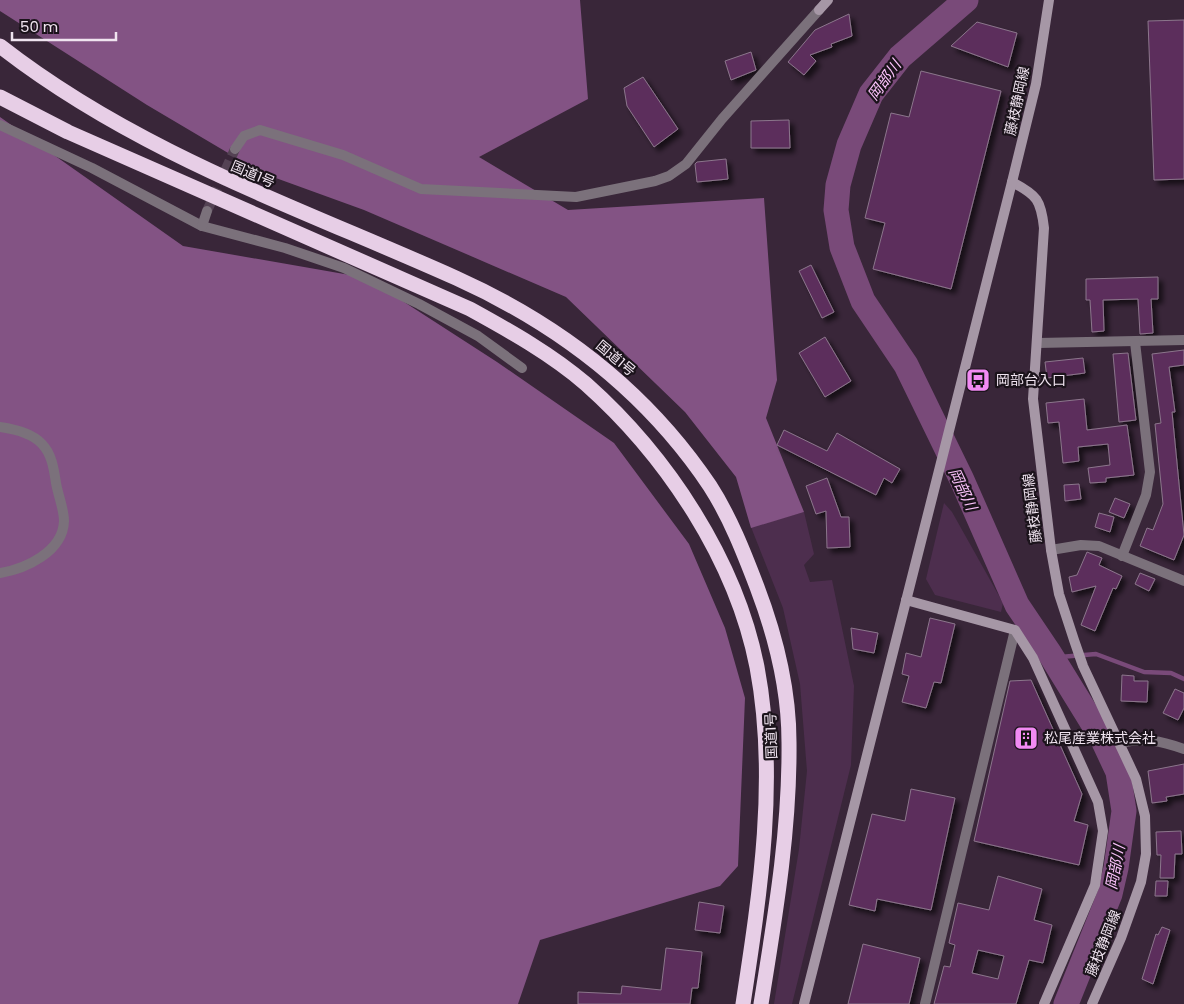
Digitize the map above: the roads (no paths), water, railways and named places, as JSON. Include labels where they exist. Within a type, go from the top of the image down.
[{"type":"highway","name":"国道1号","points":[[0,46],[39,77],[148,142],[228,181],[424,264],[511,304],[573,344],[630,390],[665,427],[712,488],[743,550],[770,620],[784,673],[789,740],[787,810],[783,863],[761,1004]]},
{"type":"highway","name":"国道1号","points":[[0,97],[68,132],[470,309],[523,339],[585,384],[646,445],[673,480],[726,571],[749,634],[757,667],[766,784],[764,847],[757,917],[743,1004]]},
{"type":"street","points":[[235,149],[244,136],[260,130],[343,155],[421,189],[576,197],[655,181],[669,176],[686,164],[722,119],[828,0]]},
{"type":"street","name":"藤枝静岡線","points":[[1049,0],[1036,84],[1012,182],[1034,195],[1041,206],[1044,228],[1033,398],[1051,550],[1059,594],[1083,666],[1136,779],[1145,816],[1146,854],[1141,882],[1121,938],[1092,1004]]},
{"type":"street","points":[[0,125],[92,168],[202,226],[285,248],[344,268],[419,304],[478,336],[522,368]]},
{"type":"street","points":[[804,1004],[1012,182]]},
{"type":"street","points":[[202,226],[208,212]]},
{"type":"street","points":[[1038,343],[1184,340]]},
{"type":"street","points":[[1122,556],[1146,495],[1150,472],[1135,342]]},
{"type":"street","points":[[0,427],[20,431],[42,444],[52,460],[64,521],[59,538],[42,557],[17,570],[0,573]]},
{"type":"street","points":[[1051,550],[1080,545],[1098,546],[1184,582]]},
{"type":"street","points":[[906,600],[1015,630],[1033,658],[1098,802],[1103,831],[1095,885],[1044,1004]]},
{"type":"street","points":[[925,1004],[1015,630]]},
{"type":"street","points":[[1120,743],[1136,739],[1152,739],[1184,749]]},
{"type":"waterway","name":"岡部川","points":[[966,0],[900,57],[871,94],[849,145],[838,185],[836,210],[842,247],[863,301],[906,365],[962,480],[1017,605],[1050,654],[1103,740],[1118,772],[1124,811],[1116,868],[1110,894],[1066,1004]]},
{"type":"waterway","points":[[1050,654],[1060,657],[1096,654],[1144,672],[1171,673],[1184,679]]},
{"type":"tunnel","points":[[207,211],[235,149]]},
{"type":"place","name":"岡部台入口","points":[[978,380]]},
{"type":"place","name":"松尾産業株式会社","points":[[1026,738]]}]
